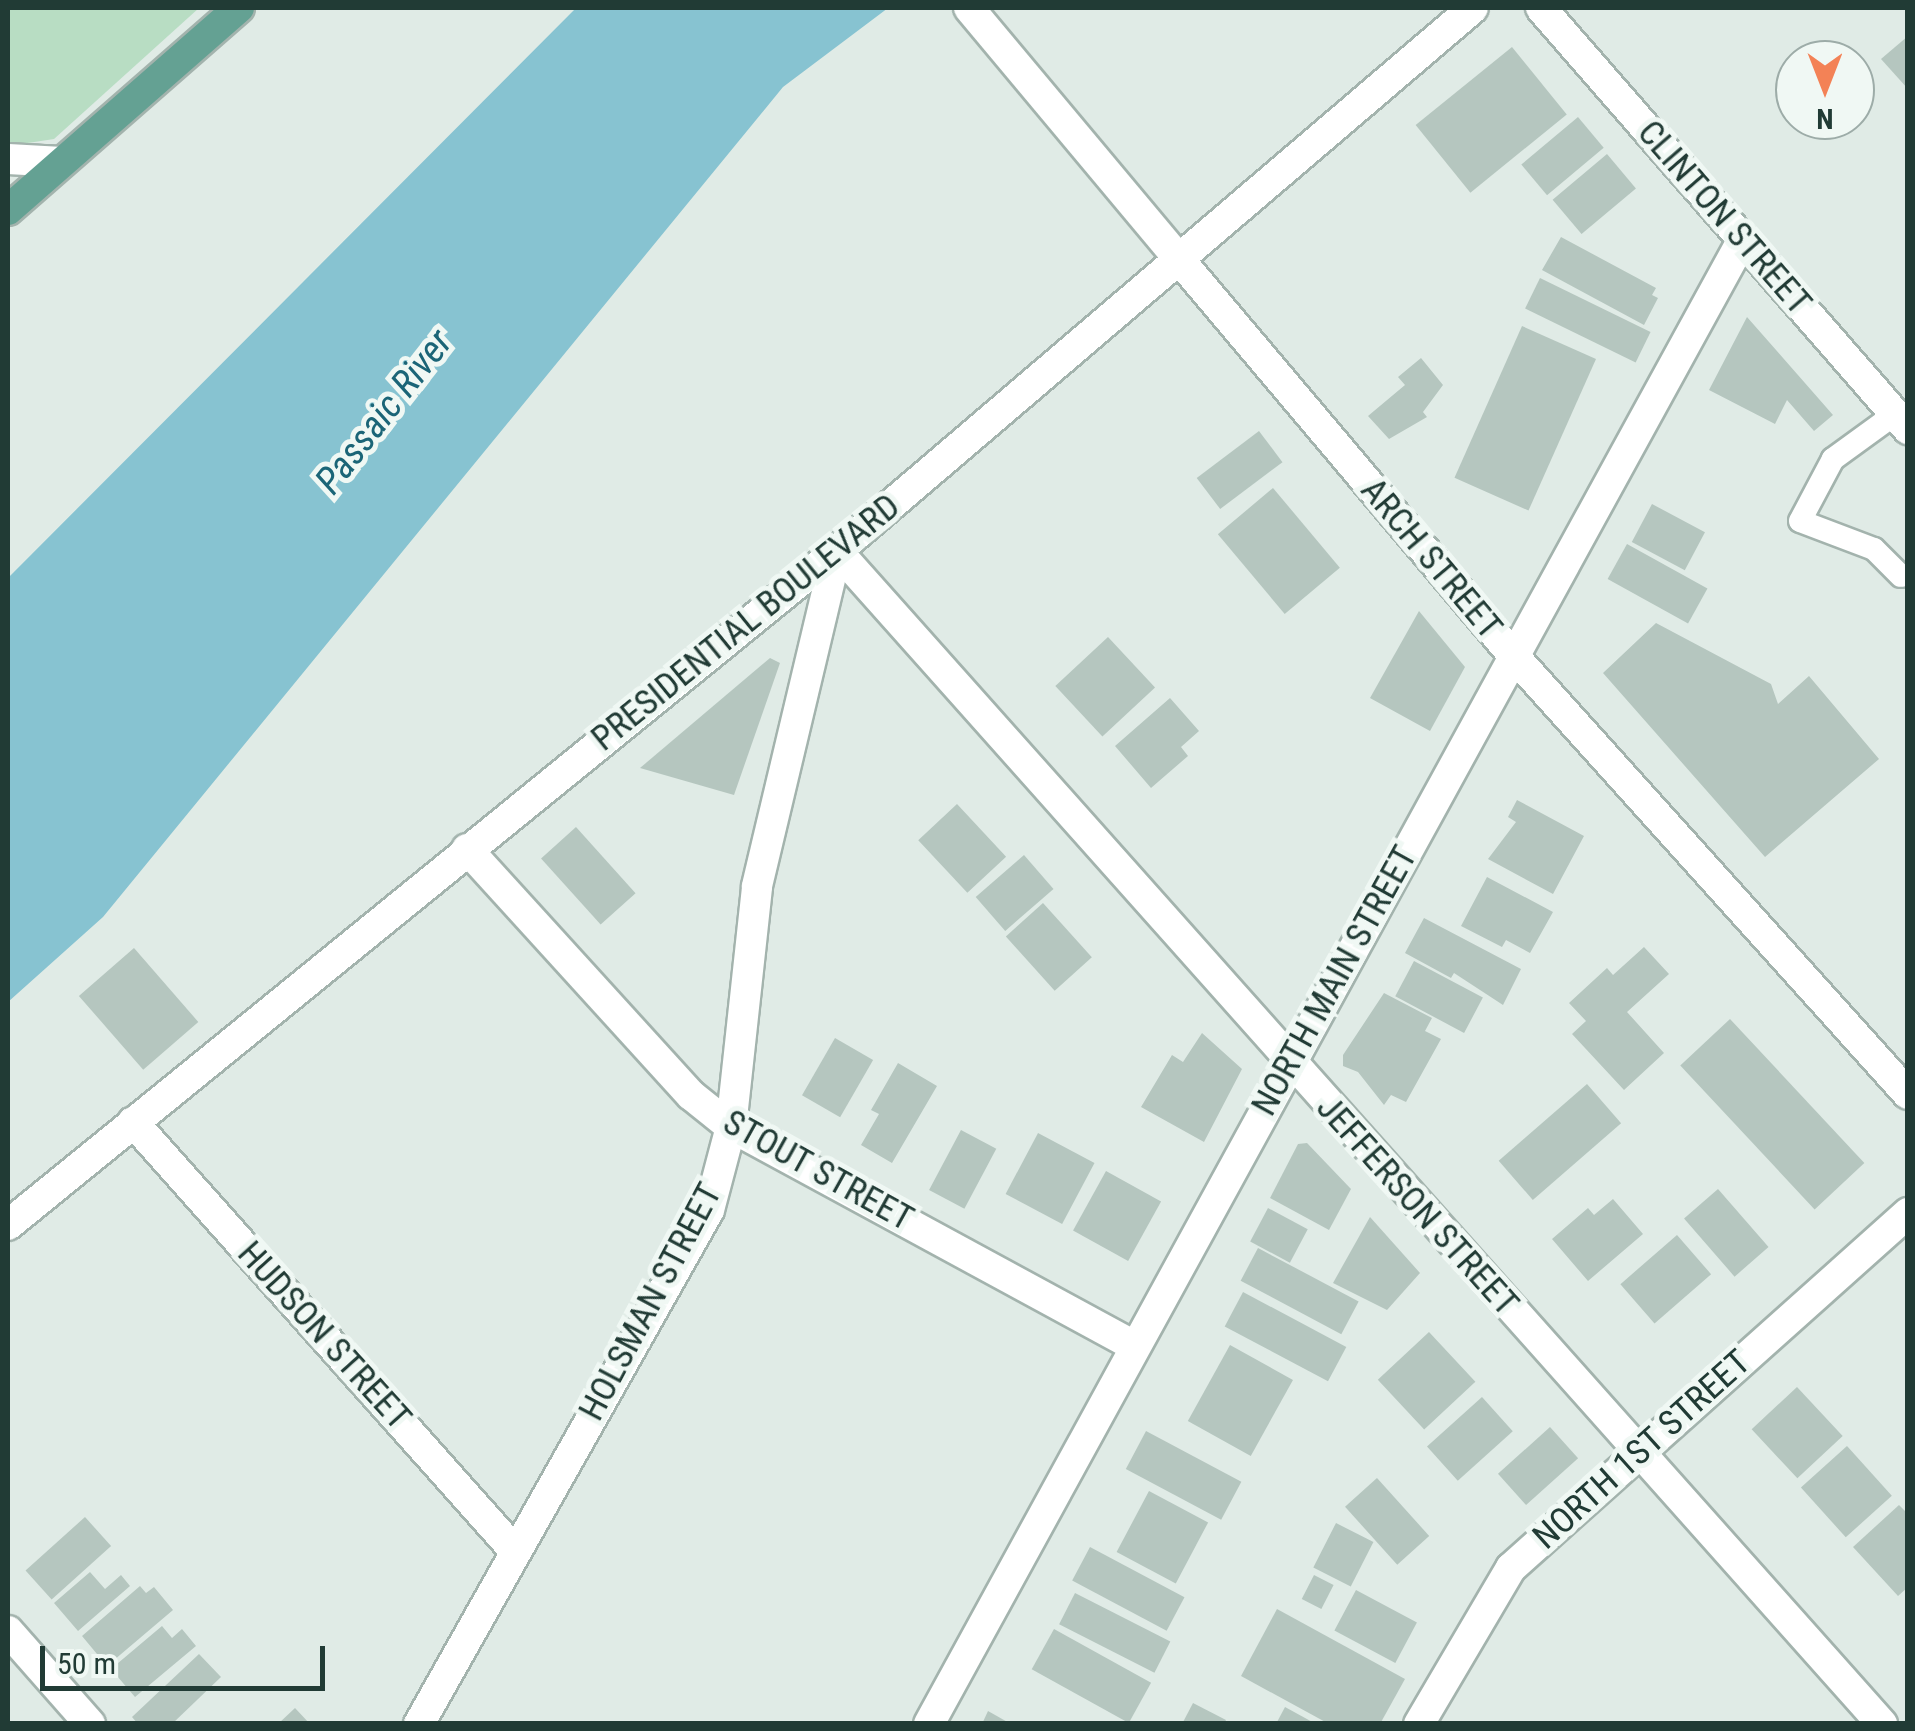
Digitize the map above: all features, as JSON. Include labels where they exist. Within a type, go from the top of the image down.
[{"type":"main road","points":[[8,210],[238,8]]},
{"type":"street","name":"PRESIDENTIAL BOULEVARD","points":[[8,1224],[836,551],[1473,8]]},
{"type":"street","name":"CLINTON STREET","points":[[1541,8],[1901,421]]},
{"type":"street","name":"ARCH STREET","points":[[970,9],[1512,654],[1908,1094]]},
{"type":"street","points":[[8,160],[62,162]]},
{"type":"street","name":"NORTH MAIN STREET","points":[[929,1724],[1512,654],[1743,239]]},
{"type":"street","name":"JEFFERSON STREET","points":[[836,551],[1882,1724]]},
{"type":"street","name":"HOLSMAN STREET","points":[[419,1724],[709,1210],[731,1127],[757,886],[836,551]]},
{"type":"street","name":"STOUT STREET","points":[[468,849],[692,1096],[731,1127],[1134,1346]]},
{"type":"street","name":"HUDSON STREET","points":[[133,1122],[514,1551]]},
{"type":"street","name":"NORTH 1ST STREET","points":[[1420,1724],[1511,1568],[1908,1212]]},
{"type":"street","points":[[8,1631],[90,1724]]},
{"type":"lane","points":[[1901,421],[1833,459],[1800,521],[1874,549],[1902,576]]},
{"type":"green space","points":[[8,8],[199,8],[54,139],[8,146]]},
{"type":"water","name":"Passaic River","points":[[576,8],[888,8],[783,87],[103,917],[8,1002],[8,578]]},
{"type":"building","points":[[1908,36],[1908,89],[1881,59]]},
{"type":"building","points":[[1512,47],[1567,115],[1470,193],[1416,125]]},
{"type":"building","points":[[1578,117],[1604,148],[1547,195],[1521,165]]},
{"type":"building","points":[[1607,154],[1636,188],[1582,234],[1553,200]]},
{"type":"building","points":[[1561,237],[1656,288],[1652,295],[1658,298],[1644,325],[1542,270]]},
{"type":"building","points":[[1540,278],[1651,332],[1636,362],[1525,309]]},
{"type":"building","points":[[1747,317],[1833,415],[1814,431],[1787,400],[1775,424],[1709,390]]},
{"type":"building","points":[[1522,326],[1596,359],[1528,511],[1454,478]]},
{"type":"building","points":[[1421,358],[1443,385],[1423,412],[1427,417],[1389,439],[1368,416],[1405,385],[1398,377]]},
{"type":"building","points":[[1259,431],[1282,462],[1220,509],[1197,478]]},
{"type":"building","points":[[1273,488],[1340,568],[1285,614],[1218,534]]},
{"type":"building","points":[[1652,504],[1705,532],[1685,570],[1632,542]]},
{"type":"building","points":[[1627,544],[1707,589],[1688,624],[1608,579]]},
{"type":"building","points":[[1419,611],[1465,667],[1430,731],[1370,698]]},
{"type":"building","points":[[1656,623],[1771,684],[1778,704],[1809,676],[1879,759],[1765,857],[1603,673]]},
{"type":"building","points":[[1108,637],[1155,687],[1102,737],[1055,686]]},
{"type":"building","points":[[770,658],[780,663],[734,795],[640,768]]},
{"type":"building","points":[[1170,698],[1199,731],[1181,747],[1188,756],[1151,788],[1115,746]]},
{"type":"building","points":[[1517,800],[1584,836],[1553,894],[1488,859],[1516,822],[1508,817]]},
{"type":"building","points":[[957,804],[1006,857],[967,893],[918,840]]},
{"type":"building","points":[[576,827],[636,893],[601,925],[541,858]]},
{"type":"building","points":[[1024,855],[1054,889],[1005,931],[976,897]]},
{"type":"building","points":[[1487,877],[1553,912],[1530,953],[1506,940],[1502,947],[1461,926]]},
{"type":"building","points":[[1043,903],[1092,957],[1055,991],[1006,936]]},
{"type":"building","points":[[1424,918],[1521,969],[1503,1005],[1454,973],[1451,978],[1405,953]]},
{"type":"building","points":[[1644,947],[1669,974],[1627,1012],[1664,1053],[1624,1090],[1572,1034],[1586,1021],[1569,1003],[1607,968],[1613,975]]},
{"type":"building","points":[[134,948],[198,1022],[143,1070],[79,996]]},
{"type":"building","points":[[1414,961],[1483,998],[1464,1033],[1395,996]]},
{"type":"building","points":[[1384,993],[1432,1018],[1425,1031],[1441,1039],[1406,1102],[1391,1095],[1384,1105],[1358,1072],[1343,1066],[1343,1055]]},
{"type":"building","points":[[1730,1019],[1864,1163],[1815,1209],[1680,1065]]},
{"type":"building","points":[[1202,1033],[1242,1069],[1204,1142],[1141,1107],[1172,1055],[1183,1062]]},
{"type":"building","points":[[835,1038],[873,1060],[840,1117],[802,1095]]},
{"type":"building","points":[[898,1063],[937,1086],[892,1163],[861,1145],[879,1114],[871,1110]]},
{"type":"building","points":[[1587,1084],[1621,1123],[1533,1200],[1499,1161]]},
{"type":"building","points":[[961,1130],[996,1149],[964,1209],[929,1190]]},
{"type":"building","points":[[1038,1133],[1095,1163],[1062,1224],[1006,1194]]},
{"type":"building","points":[[1307,1143],[1351,1189],[1329,1230],[1270,1198],[1298,1144]]},
{"type":"building","points":[[1106,1171],[1161,1202],[1128,1261],[1073,1230]]},
{"type":"building","points":[[1718,1189],[1769,1247],[1735,1277],[1684,1219]]},
{"type":"building","points":[[1613,1199],[1643,1234],[1588,1281],[1552,1239],[1588,1208],[1594,1215]]},
{"type":"building","points":[[1268,1208],[1308,1229],[1290,1263],[1250,1242]]},
{"type":"building","points":[[1370,1217],[1420,1273],[1387,1310],[1333,1283]]},
{"type":"building","points":[[1677,1235],[1711,1274],[1655,1323],[1620,1284]]},
{"type":"building","points":[[1258,1248],[1359,1302],[1341,1334],[1241,1281]]},
{"type":"building","points":[[1243,1292],[1346,1347],[1328,1381],[1225,1326]]},
{"type":"building","points":[[1429,1332],[1475,1382],[1424,1429],[1378,1380]]},
{"type":"building","points":[[1230,1345],[1293,1380],[1251,1456],[1188,1421]]},
{"type":"building","points":[[1797,1387],[1843,1436],[1797,1478],[1752,1429]]},
{"type":"building","points":[[1482,1397],[1513,1431],[1458,1481],[1427,1447]]},
{"type":"building","points":[[1550,1427],[1578,1458],[1526,1505],[1498,1474]]},
{"type":"building","points":[[1146,1431],[1241,1482],[1221,1520],[1126,1469]]},
{"type":"building","points":[[1847,1446],[1892,1496],[1846,1537],[1801,1487]]},
{"type":"building","points":[[1377,1478],[1429,1536],[1397,1565],[1345,1507]]},
{"type":"building","points":[[1149,1491],[1208,1522],[1176,1583],[1117,1552]]},
{"type":"building","points":[[1899,1505],[1908,1514],[1908,1587],[1898,1596],[1853,1547]]},
{"type":"building","points":[[85,1517],[111,1546],[52,1600],[26,1571]]},
{"type":"building","points":[[1336,1523],[1373,1542],[1351,1587],[1313,1568]]},
{"type":"building","points":[[1090,1547],[1184,1597],[1167,1631],[1072,1581]]},
{"type":"building","points":[[90,1572],[105,1589],[121,1575],[130,1586],[78,1631],[54,1603]]},
{"type":"building","points":[[1314,1575],[1334,1585],[1321,1609],[1302,1599]]},
{"type":"building","points":[[140,1586],[146,1593],[154,1587],[173,1610],[107,1666],[82,1636]]},
{"type":"building","points":[[1356,1590],[1417,1622],[1395,1663],[1334,1631]]},
{"type":"building","points":[[1075,1593],[1170,1642],[1154,1673],[1059,1624]]},
{"type":"building","points":[[1277,1609],[1405,1679],[1380,1724],[1329,1724],[1241,1676]]},
{"type":"building","points":[[162,1626],[172,1638],[182,1629],[196,1646],[135,1697],[111,1669]]},
{"type":"building","points":[[1054,1629],[1151,1683],[1129,1723],[1032,1669]]},
{"type":"building","points":[[199,1654],[221,1677],[172,1724],[138,1724],[132,1717]]},
{"type":"building","points":[[1193,1703],[1226,1720],[1224,1724],[1182,1724]]},
{"type":"building","points":[[1285,1707],[1316,1724],[1276,1724]]},
{"type":"building","points":[[295,1708],[310,1724],[278,1724]]},
{"type":"building","points":[[988,1711],[1011,1724],[982,1724]]}]
